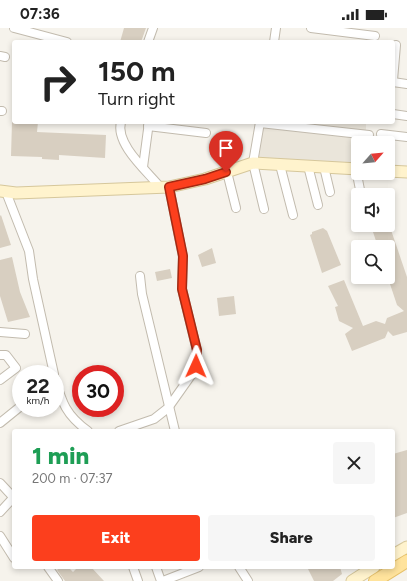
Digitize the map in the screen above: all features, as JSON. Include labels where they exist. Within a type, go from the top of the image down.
[{"type":"main road","points":[[395,568],[407,560]]},
{"type":"main road","points":[[377,580],[394,569]]},
{"type":"street","points":[[14,28],[59,40]]},
{"type":"street","points":[[149,40],[154,28]]},
{"type":"street","points":[[274,40],[276,28]]},
{"type":"street","points":[[311,28],[375,36]]},
{"type":"street","points":[[395,57],[396,45]]},
{"type":"street","points":[[395,81],[407,84]]},
{"type":"street","points":[[395,114],[407,116]]},
{"type":"street","points":[[120,124],[119,129],[126,147],[143,167],[164,187],[183,256],[182,289],[197,357],[192,374],[168,408],[154,419],[125,429]]},
{"type":"street","points":[[143,167],[149,124],[206,133]]},
{"type":"street","points":[[260,124],[253,163],[264,209]]},
{"type":"street","points":[[277,124],[368,135]]},
{"type":"street","points":[[381,134],[407,137]]},
{"type":"street","points":[[52,365],[33,279],[29,251],[3,192],[164,187],[205,179],[253,163],[351,169]]},
{"type":"street","points":[[280,164],[293,215]]},
{"type":"street","points":[[308,166],[318,205]]},
{"type":"street","points":[[324,167],[330,192]]},
{"type":"street","points":[[395,171],[407,172]]},
{"type":"street","points":[[226,172],[236,208]]},
{"type":"street","points":[[140,276],[168,408],[174,429]]},
{"type":"street","points":[[0,332],[25,334]]},
{"type":"street","points":[[0,355],[6,355],[16,368],[0,380]]},
{"type":"street","points":[[64,408],[74,421],[85,429]]},
{"type":"street","points":[[0,423],[12,413]]},
{"type":"street","points":[[0,483],[12,496]]},
{"type":"street","points":[[0,512],[12,500]]},
{"type":"street","points":[[0,536],[12,555]]},
{"type":"street","points":[[395,554],[407,546]]},
{"type":"street","points":[[49,569],[58,581]]},
{"type":"street","points":[[134,569],[138,581]]},
{"type":"street","points":[[157,569],[162,581],[189,569]]},
{"type":"street","points":[[240,569],[248,581]]},
{"type":"street","points":[[352,581],[371,569]]},
{"type":"street","points":[[373,569],[377,580]]},
{"type":"shaded area","points":[[260,124],[366,124],[366,136],[351,136],[351,169],[253,163]]},
{"type":"building","points":[[124,28],[146,28],[142,40],[121,40]]},
{"type":"building","points":[[12,122],[12,124],[38,124],[37,132],[106,135],[105,158],[59,155],[59,160],[42,159],[42,157],[11,156]]},
{"type":"building","points":[[1,215],[11,245],[0,248],[0,216]]},
{"type":"building","points":[[323,228],[327,231],[341,265],[322,273],[310,235],[312,232]]},
{"type":"building","points":[[373,232],[392,232],[394,240],[376,240]]},
{"type":"building","points":[[395,242],[407,277],[407,332],[393,336],[388,331],[385,338],[352,351],[345,334],[353,328],[339,321],[335,307],[338,306],[328,286],[344,280],[363,326],[376,321],[385,324],[387,318],[404,311],[397,305],[390,284],[395,284]]},
{"type":"building","points":[[212,248],[216,263],[202,267],[198,255]]},
{"type":"building","points":[[12,257],[20,292],[30,317],[8,322],[0,296],[0,260]]},
{"type":"building","points":[[170,269],[172,278],[157,281],[155,272]]},
{"type":"building","points":[[234,296],[236,314],[219,316],[217,298]]},
{"type":"building","points":[[407,450],[407,513],[395,517],[395,453]]},
{"type":"building","points":[[70,569],[73,572],[76,569],[93,569],[104,581],[65,581],[57,570]]},
{"type":"building","points":[[308,569],[341,569],[342,574],[333,581],[314,581]]},
{"type":"route","points":[[196,366],[197,350],[182,289],[183,256],[169,187],[205,179],[226,172]]}]
